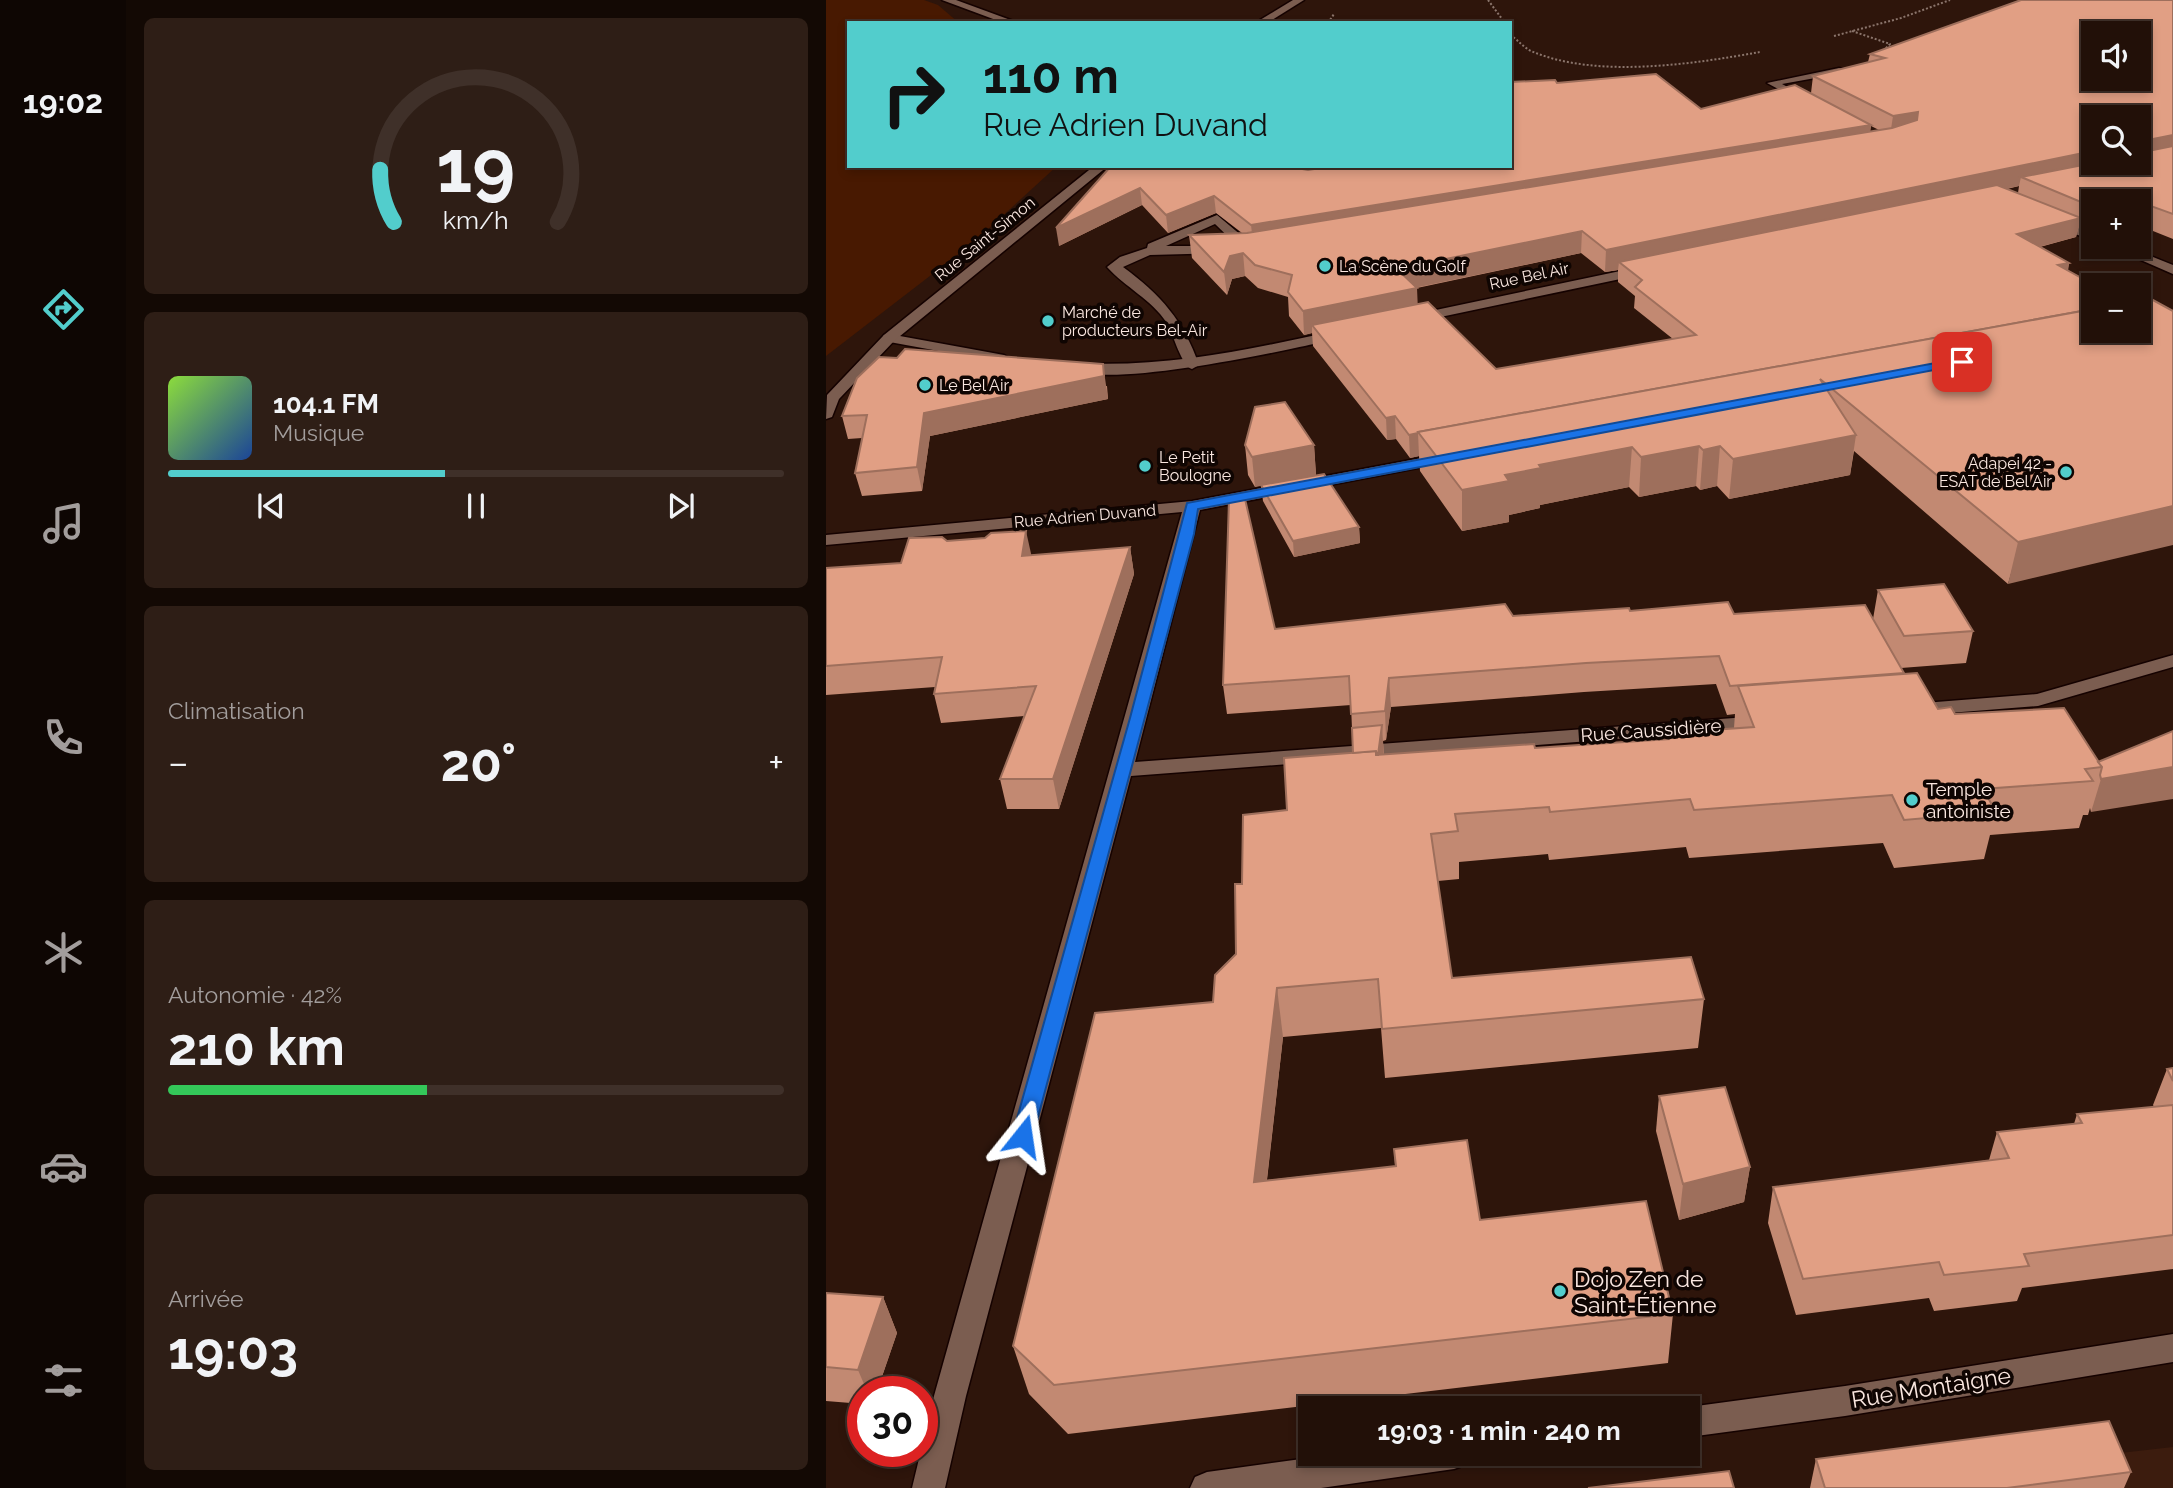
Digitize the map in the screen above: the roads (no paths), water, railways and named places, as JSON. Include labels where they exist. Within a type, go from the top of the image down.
[{"type":"street","points":[[947,0],[1008,21]]},
{"type":"street","points":[[1263,21],[1300,0]]},
{"type":"street","points":[[1817,107],[1772,83],[1839,71]]},
{"type":"street","name":"Rue Saint-Simon","points":[[826,414],[832,398],[889,338],[1100,168]]},
{"type":"street","points":[[2036,214],[2081,232]]},
{"type":"street","points":[[1139,253],[1255,248],[1217,219],[1123,259],[1114,267],[1144,289],[1170,314],[1178,326],[1192,366]]},
{"type":"street","points":[[2146,259],[2173,270]]},
{"type":"street","name":"Rue Bel Air","points":[[1395,322],[1653,267]]},
{"type":"street","points":[[1063,365],[1117,371],[1192,366],[1355,331]]},
{"type":"street","points":[[889,338],[1022,361]]},
{"type":"street","name":"Rue Adrien Duvand","points":[[826,540],[1192,506],[1467,454]]},
{"type":"street","points":[[928,1488],[954,1383],[1124,770],[1187,534],[1192,506]]},
{"type":"street","points":[[1886,712],[2038,701],[2173,661]]},
{"type":"street","name":"Rue Caussidière","points":[[1124,770],[1775,721]]},
{"type":"street","name":"Rue Montaigne","points":[[1700,1421],[1845,1401],[2173,1348]]},
{"type":"street","points":[[1207,1488],[1367,1466]]},
{"type":"place","name":"La Scène du Golf","points":[[1325,266]]},
{"type":"place","name":"Marché de producteurs Bel-Air","points":[[1048,321]]},
{"type":"place","name":"Le Bel Air","points":[[925,385]]},
{"type":"place","name":"Le Petit Boulogne","points":[[1145,466]]},
{"type":"place","name":"Adapei 42 - ESAT de Bel Air","points":[[2066,472]]},
{"type":"place","name":"Temple antoiniste","points":[[1912,800]]},
{"type":"place","name":"Dojo Zen de Saint-Étienne","points":[[1560,1291]]}]
